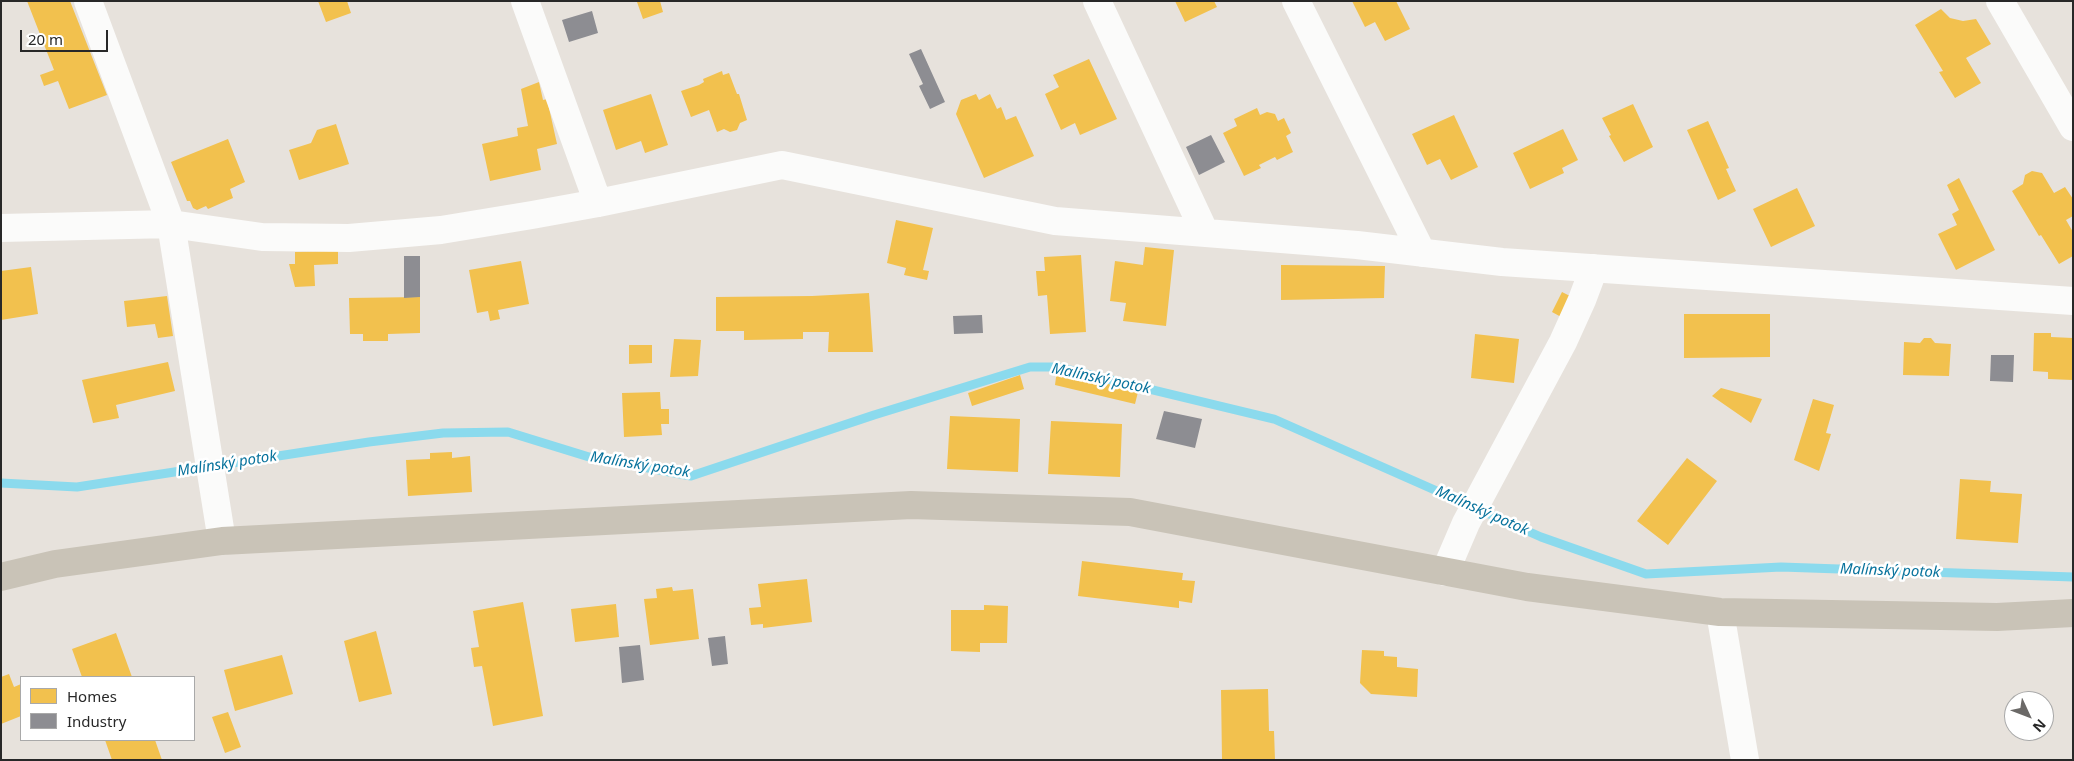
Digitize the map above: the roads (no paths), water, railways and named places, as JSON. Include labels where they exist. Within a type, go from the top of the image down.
[{"type":"main road","points":[[1,577],[55,564],[222,541],[911,505],[1130,512],[1527,587],[1720,612],[1997,616],[2073,613]]},
{"type":"street","points":[[88,1],[171,224],[222,541]]},
{"type":"street","points":[[525,1],[598,203]]},
{"type":"street","points":[[1097,1],[1205,233]]},
{"type":"street","points":[[1296,1],[1422,253]]},
{"type":"street","points":[[2000,1],[2073,127]]},
{"type":"street","points":[[1,228],[171,224],[262,236],[349,238],[441,230],[598,203],[782,165],[1055,221],[1357,245],[1502,262],[2073,301]]},
{"type":"street","points":[[1445,572],[1472,513],[1563,342],[1594,268]]},
{"type":"street","points":[[1720,612],[1745,760]]},
{"type":"waterway","name":"Malínský potok","points":[[1,483],[77,487],[369,442],[443,433],[508,432],[589,457],[691,476],[874,415],[1030,367],[1058,367],[1274,419],[1541,537],[1646,574],[1781,567],[2073,577]]}]
